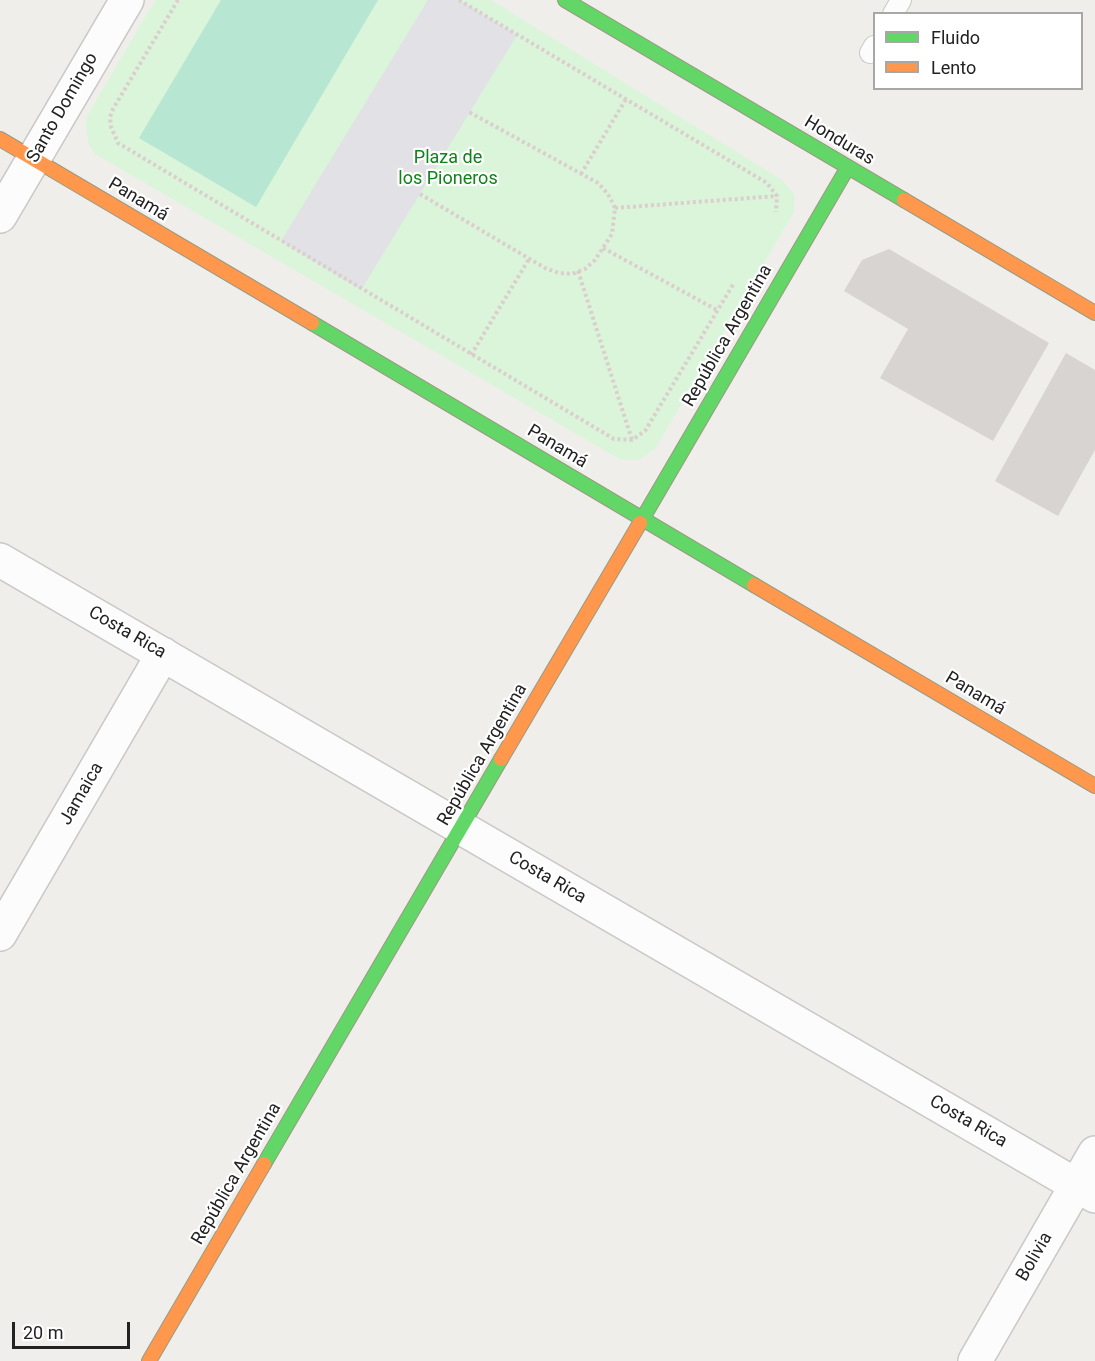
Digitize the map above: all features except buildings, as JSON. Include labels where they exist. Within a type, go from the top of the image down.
[{"type":"street","name":"Santo Domingo","points":[[0,216],[127,0]]},
{"type":"street","name":"Honduras","points":[[565,0],[1095,313]]},
{"type":"street","name":"Panamá","points":[[0,139],[1095,786]]},
{"type":"street","name":"República Argentina","points":[[149,1361],[848,167]]},
{"type":"street","name":"Costa Rica","points":[[0,560],[1086,1190]]},
{"type":"street","name":"Jamaica","points":[[0,934],[163,654]]},
{"type":"street","name":"Bolivia","points":[[975,1361],[1086,1190],[1095,1153]]},
{"type":"path","points":[[178,0],[113,109],[110,117],[111,127],[118,143],[614,439],[632,440],[645,431],[735,280]]},
{"type":"path","points":[[459,0],[767,183],[777,196],[776,211],[770,221]]},
{"type":"path","points":[[581,174],[626,99]]},
{"type":"path","points":[[420,194],[529,259],[559,273],[578,271],[595,260],[612,234],[615,208],[608,194],[598,183],[469,112]]},
{"type":"path","points":[[615,208],[777,196]]},
{"type":"path","points":[[603,248],[717,310]]},
{"type":"path","points":[[471,355],[529,259]]},
{"type":"path","points":[[578,271],[632,440]]},
{"type":"green space","name":"Plaza de los Pioneros","points":[[155,0],[491,0],[782,180],[794,194],[794,212],[655,449],[639,460],[621,460],[95,154],[88,143],[86,118]]},
{"type":"green space","points":[[221,0],[378,0],[256,207],[139,138]]},
{"type":"shaded area","points":[[428,0],[459,0],[517,35],[361,290],[281,241]]},
{"type":"traffic: fast","points":[[565,0],[904,200]]},
{"type":"traffic: fast","points":[[640,523],[848,167]]},
{"type":"traffic: fast","points":[[312,323],[754,585]]},
{"type":"traffic: fast","points":[[264,1164],[501,759]]},
{"type":"traffic: slow","points":[[0,139],[312,323]]},
{"type":"traffic: slow","points":[[904,200],[1095,313]]},
{"type":"traffic: slow","points":[[501,759],[640,523]]},
{"type":"traffic: slow","points":[[754,585],[1095,786]]},
{"type":"traffic: slow","points":[[149,1361],[264,1164]]}]
